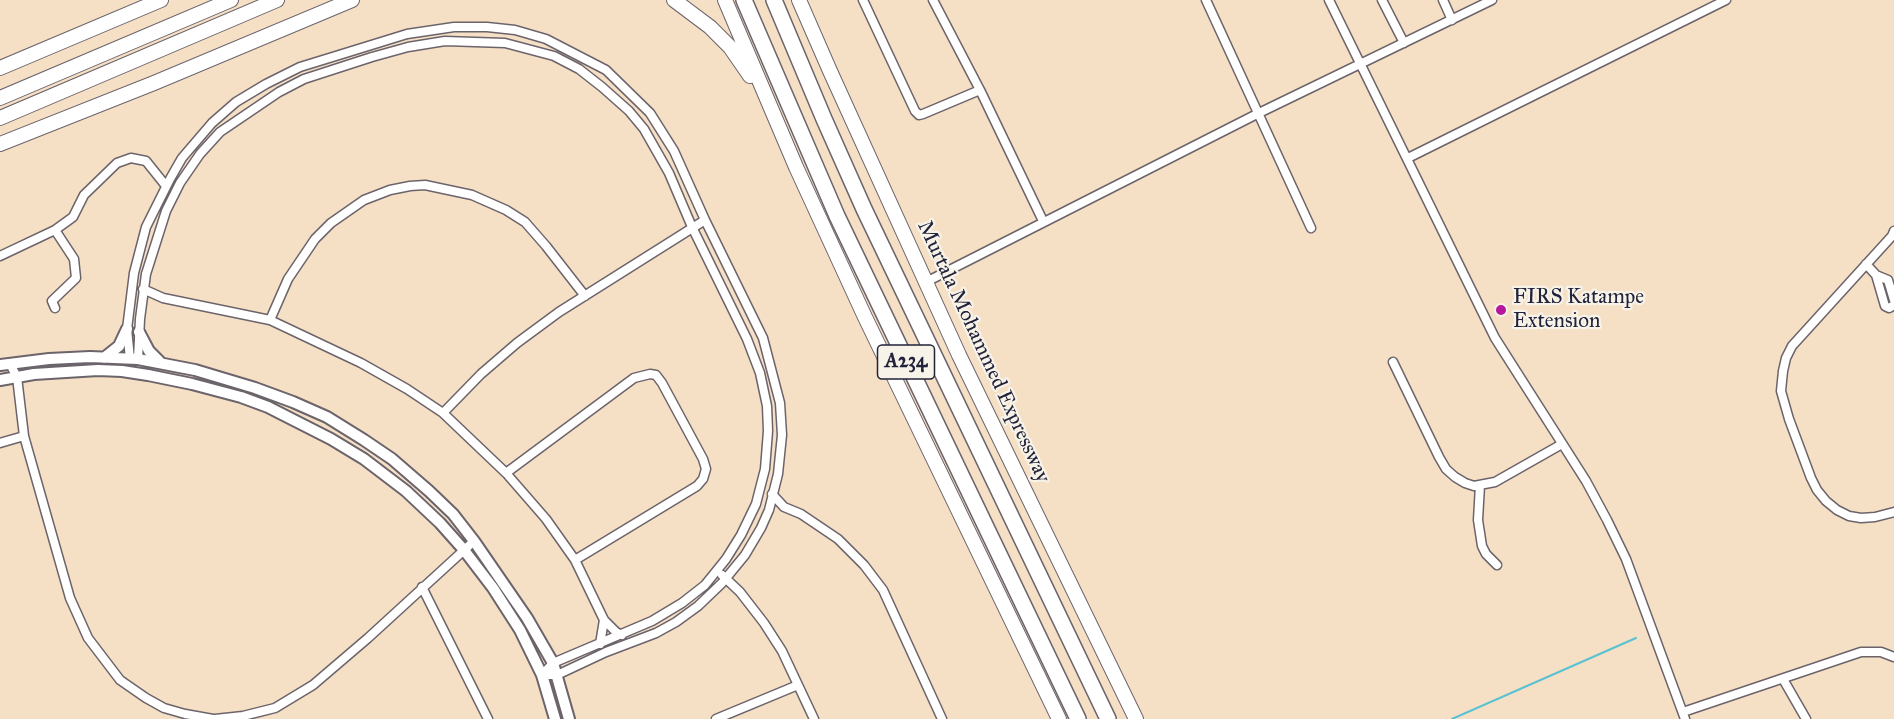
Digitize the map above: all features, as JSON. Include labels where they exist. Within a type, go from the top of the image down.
[{"type":"highway","name":"A234","points":[[744,0],[842,225],[1078,719]]},
{"type":"highway","name":"A234","points":[[774,0],[869,220],[1108,719]]},
{"type":"main road","points":[[0,69],[161,0]]},
{"type":"main road","points":[[0,98],[231,0]]},
{"type":"main road","points":[[0,118],[277,0]]},
{"type":"main road","points":[[0,144],[154,83],[352,0]]},
{"type":"main road","points":[[674,0],[710,27],[730,47],[747,70],[766,104],[864,315],[1059,719]]},
{"type":"main road","points":[[725,0],[796,167]]},
{"type":"main road","name":"Murtala Mohammed Expressway","points":[[799,0],[959,355],[1137,719]]},
{"type":"main road","points":[[807,0],[830,71]]},
{"type":"street","points":[[863,0],[915,111],[919,115],[980,90]]},
{"type":"street","points":[[933,0],[980,90],[1043,221]]},
{"type":"street","points":[[1206,0],[1311,228]]},
{"type":"street","points":[[1329,0],[1495,338],[1592,491],[1626,559],[1684,715],[1861,652],[1881,652],[1894,657]]},
{"type":"street","points":[[1382,0],[1404,43]]},
{"type":"street","points":[[1443,0],[1452,20]]},
{"type":"street","points":[[926,282],[1258,113],[1492,0]]},
{"type":"street","points":[[1408,158],[1726,0]]},
{"type":"street","points":[[148,375],[134,361],[127,329],[134,273],[146,227],[182,158],[212,123],[236,102],[291,71],[407,34],[436,29],[487,27],[515,30],[546,39],[606,69],[650,113],[674,151],[763,338],[780,403],[782,435],[778,474],[769,509],[746,555],[698,606],[656,633],[606,652],[557,675],[542,675]]},
{"type":"street","points":[[122,371],[134,361],[140,332],[146,274],[165,211],[180,183],[200,154],[220,132],[279,92],[304,79],[408,47],[445,41],[505,43],[554,56],[579,69],[602,87],[644,129],[669,173],[747,339],[760,374],[767,406],[768,430],[765,469],[756,504],[741,536],[705,585],[682,603],[622,635],[553,663],[542,675]]},
{"type":"street","points":[[0,256],[55,230],[73,216],[84,195],[117,163],[130,158],[146,161],[166,186]]},
{"type":"street","points":[[270,320],[288,279],[315,239],[331,223],[364,200],[390,190],[410,186],[425,185],[472,195],[506,210],[525,222],[585,296]]},
{"type":"street","points":[[443,413],[517,343],[559,312],[705,220]]},
{"type":"street","points":[[55,230],[74,259],[76,278],[52,301],[55,308]]},
{"type":"street","points":[[1893,234],[1792,346],[1786,358],[1781,391],[1810,478],[1826,501],[1849,516],[1861,518],[1894,512]]},
{"type":"street","points":[[1866,264],[1876,275],[1888,280],[1894,300]]},
{"type":"street","points":[[1876,275],[1885,306],[1889,308],[1894,306]]},
{"type":"street","points":[[143,289],[163,298],[270,320],[361,363],[443,413],[506,473],[546,519],[575,560],[604,620],[622,635]]},
{"type":"street","points":[[141,306],[163,298]]},
{"type":"street","points":[[104,358],[118,346],[127,329]]},
{"type":"street","points":[[140,332],[148,351],[163,364]]},
{"type":"street","points":[[5,364],[68,358],[104,358],[195,370],[255,388],[327,417],[364,440],[392,459],[429,490],[453,514],[474,541],[527,618],[553,663],[569,719]]},
{"type":"street","points":[[1393,362],[1446,469],[1465,483],[1474,486],[1495,482],[1562,444]]},
{"type":"street","points":[[5,364],[17,377],[24,436],[70,598],[88,638],[120,680],[165,708],[214,719],[243,716],[275,708],[313,685],[474,541]]},
{"type":"street","points":[[0,380],[99,370],[148,375],[192,384],[268,406],[331,438],[364,459],[406,491],[440,523],[464,550],[494,588],[520,630],[542,675],[555,719]]},
{"type":"street","points":[[506,473],[634,378],[650,374],[656,375],[703,459],[706,469],[703,478],[697,486],[575,560]]},
{"type":"street","points":[[0,443],[24,436]]},
{"type":"street","points":[[1480,485],[1478,520],[1482,546],[1486,554],[1497,565]]},
{"type":"street","points":[[772,494],[784,507],[801,514],[838,539],[864,565],[883,590],[939,718]]},
{"type":"street","points":[[769,509],[784,507]]},
{"type":"street","points":[[717,571],[726,578],[764,623],[782,651],[814,719]]},
{"type":"street","points":[[422,587],[488,719]]},
{"type":"street","points":[[600,644],[604,620]]},
{"type":"street","points":[[1783,679],[1806,719]]},
{"type":"street","points":[[716,719],[798,685]]},
{"type":"waterway","points":[[1452,719],[1636,638]]},
{"type":"place","name":"FIRS Katampe Extension","points":[[1501,310]]}]
